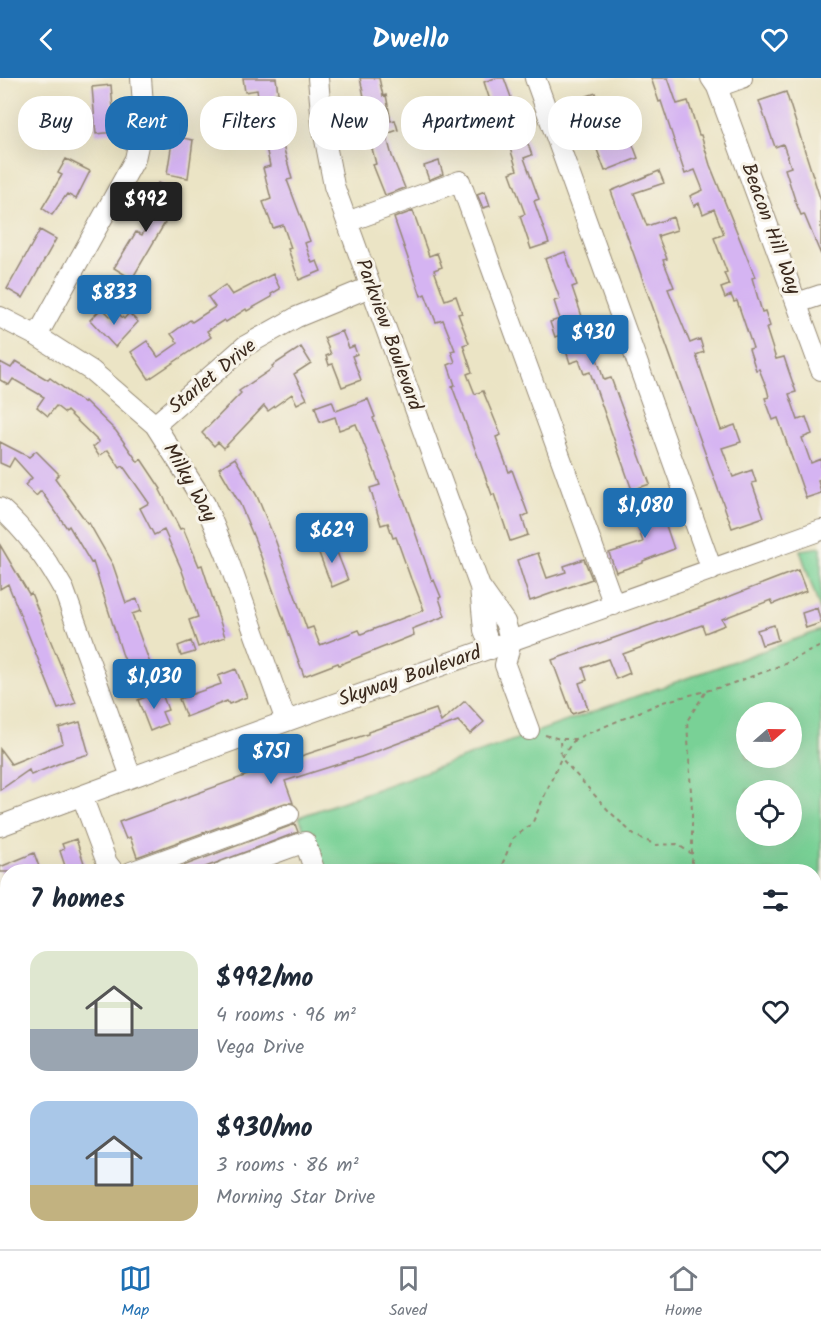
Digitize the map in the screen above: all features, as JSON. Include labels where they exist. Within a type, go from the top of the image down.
[{"type":"street","points":[[37,336],[135,159],[144,118],[141,78]]},
{"type":"street","name":"Parkview Boulevard","points":[[318,78],[322,124],[334,186],[480,587],[484,630],[491,649]]},
{"type":"street","points":[[535,78],[712,570]]},
{"type":"street","name":"Beacon Hill Way","points":[[742,78],[714,83],[821,370]]},
{"type":"street","points":[[347,222],[460,181],[614,605]]},
{"type":"street","name":"Starlet Drive","points":[[155,425],[245,346],[297,317],[370,287]]},
{"type":"street","points":[[797,303],[821,295]]},
{"type":"street","name":"Milky Way","points":[[0,317],[37,336],[92,371],[155,425],[205,504],[226,554],[286,721]]},
{"type":"street","points":[[0,508],[28,535],[64,590],[131,777]]},
{"type":"street","name":"Skyway Boulevard","points":[[0,826],[821,530]]},
{"type":"street","name":"Parkview Boulevard","points":[[480,587],[505,622],[512,642]]},
{"type":"street","points":[[512,642],[505,665],[529,730]]},
{"type":"street","points":[[82,796],[108,864]]},
{"type":"street","points":[[154,864],[289,814]]},
{"type":"street","points":[[245,864],[305,842],[312,864]]},
{"type":"path","points":[[529,730],[560,739],[575,739],[663,702],[706,691],[772,669],[821,646]]},
{"type":"path","points":[[692,864],[692,811],[687,721],[706,691]]},
{"type":"path","points":[[560,739],[561,758],[601,803],[634,835],[656,845],[677,844],[692,854]]},
{"type":"path","points":[[502,864],[513,838],[532,824],[561,758],[575,739]]},
{"type":"green space","points":[[821,547],[821,613],[800,550]]},
{"type":"green space","points":[[821,630],[821,864],[316,864],[299,817]]},
{"type":"building","points":[[243,78],[276,78],[276,96],[258,96],[257,90],[245,92]]},
{"type":"building","points":[[360,78],[379,78],[383,96],[364,96]]},
{"type":"building","points":[[504,78],[511,96],[489,96],[484,82]]},
{"type":"building","points":[[651,78],[668,78],[677,104],[688,101],[710,165],[755,277],[752,278],[762,312],[765,311],[770,326],[766,328],[776,359],[784,357],[796,392],[789,394],[798,420],[806,417],[812,434],[802,438],[811,463],[821,459],[821,479],[818,480],[821,493],[806,498],[778,418],[773,420],[765,398],[769,397],[767,389],[759,369],[756,370],[749,349],[753,348],[737,301],[734,302],[731,295],[725,298],[721,288],[729,285],[724,273],[727,272],[714,238],[724,234],[714,209],[703,214],[699,203],[694,206],[690,196],[703,190],[695,170],[685,174]]},
{"type":"building","points":[[111,85],[112,96],[105,96],[105,133],[96,134],[92,87]]},
{"type":"building","points":[[786,92],[821,201],[821,255],[804,214],[801,215],[796,203],[785,169],[791,167],[783,144],[775,147],[759,101]]},
{"type":"building","points":[[389,111],[391,121],[395,120],[398,130],[389,133]]},
{"type":"building","points":[[188,139],[193,140],[188,178],[167,174],[171,150],[188,150]]},
{"type":"building","points":[[389,145],[405,188],[385,195],[373,165],[376,164],[372,150],[389,150]]},
{"type":"building","points":[[267,150],[284,150],[292,179],[287,180],[310,241],[305,243],[312,263],[317,261],[321,271],[299,280],[288,249],[291,248],[283,225],[273,228],[263,202],[271,199],[263,168],[270,166]]},
{"type":"building","points":[[511,150],[530,150],[532,155],[524,158],[539,199],[534,201],[549,243],[531,249],[520,216],[525,214],[510,173],[517,170]]},
{"type":"building","points":[[597,150],[635,150],[638,158],[605,171]]},
{"type":"building","points":[[66,159],[90,171],[76,199],[67,194],[52,215],[42,208],[62,175],[58,173]]},
{"type":"building","points":[[439,161],[443,174],[429,180],[424,166]]},
{"type":"building","points":[[659,171],[664,183],[634,193],[647,226],[673,217],[677,230],[658,236],[667,259],[663,260],[674,287],[668,289],[690,343],[700,339],[704,352],[696,355],[721,430],[735,425],[741,442],[722,448],[733,477],[752,470],[756,482],[752,483],[764,517],[732,528],[611,191]]},
{"type":"building","points":[[158,183],[175,192],[161,218],[166,221],[132,279],[114,268],[136,232],[142,235],[152,215],[145,211]]},
{"type":"building","points":[[485,191],[490,206],[483,208],[477,194]]},
{"type":"building","points":[[413,211],[429,256],[437,253],[442,267],[434,270],[445,300],[456,296],[462,313],[458,314],[469,343],[463,345],[472,372],[467,374],[475,394],[483,391],[501,435],[496,437],[509,472],[512,470],[528,514],[522,517],[528,535],[510,541],[452,386],[455,385],[448,365],[455,362],[451,351],[455,350],[443,320],[436,322],[425,294],[421,296],[394,218]]},
{"type":"building","points":[[40,230],[56,239],[23,298],[7,289]]},
{"type":"building","points":[[565,252],[577,285],[572,287],[589,337],[596,335],[599,344],[593,346],[604,380],[611,378],[650,484],[632,490],[590,372],[584,374],[579,360],[570,363],[561,335],[555,337],[550,322],[560,319],[554,301],[560,299],[545,259]]},
{"type":"building","points":[[273,274],[280,289],[271,294],[272,297],[247,311],[246,309],[226,322],[224,320],[207,331],[211,337],[149,379],[131,352],[147,341],[158,357],[178,343],[171,334],[190,320],[192,322],[215,307],[208,297],[225,285],[232,295]]},
{"type":"building","points":[[102,308],[114,320],[119,314],[124,319],[129,313],[138,322],[115,347],[90,320]]},
{"type":"building","points":[[342,331],[349,348],[354,346],[357,354],[352,356],[361,380],[342,387],[333,364],[329,365],[326,356],[331,354],[324,338]]},
{"type":"building","points":[[301,347],[311,363],[294,374],[307,399],[297,404],[292,394],[268,411],[264,406],[224,448],[218,442],[214,446],[202,433],[241,393],[239,391]]},
{"type":"building","points":[[16,361],[48,380],[50,378],[84,403],[85,401],[116,431],[138,462],[141,459],[161,489],[180,529],[183,528],[199,566],[202,565],[225,637],[198,647],[189,620],[198,617],[181,568],[164,530],[154,535],[140,508],[149,503],[123,466],[120,468],[108,450],[99,456],[93,447],[99,442],[67,411],[65,413],[56,406],[48,416],[37,407],[44,397],[13,379],[9,385],[0,380],[0,362],[11,368]]},
{"type":"building","points":[[368,399],[432,581],[434,580],[441,597],[439,598],[445,616],[412,629],[414,635],[339,665],[338,663],[304,676],[255,540],[240,504],[219,468],[235,458],[257,496],[307,629],[313,627],[320,645],[359,630],[361,634],[424,610],[396,537],[393,538],[388,523],[381,525],[370,488],[380,485],[356,424],[339,430],[335,417],[320,422],[315,407],[332,401],[336,411]]},
{"type":"building","points":[[0,442],[29,457],[36,451],[59,474],[55,478],[89,523],[113,565],[126,603],[137,599],[141,611],[132,614],[151,666],[144,668],[147,675],[133,681],[93,562],[91,563],[69,526],[67,528],[41,491],[36,496],[25,485],[32,478],[14,458],[9,467],[0,463]]},
{"type":"building","points":[[658,502],[674,549],[616,572],[609,553],[643,542],[632,511]]},
{"type":"building","points":[[333,542],[348,580],[332,587],[317,548]]},
{"type":"building","points":[[0,545],[29,594],[31,593],[76,703],[58,709],[8,584],[0,589]]},
{"type":"building","points":[[538,553],[547,578],[566,572],[564,566],[584,559],[592,579],[530,601],[517,560]]},
{"type":"building","points":[[798,570],[806,591],[773,604],[771,600],[722,619],[725,625],[705,633],[702,625],[623,654],[630,673],[616,679],[608,659],[583,668],[587,680],[579,683],[588,709],[572,714],[552,660]]},
{"type":"building","points":[[817,608],[821,623],[806,628],[802,613]]},
{"type":"building","points":[[774,625],[778,640],[762,645],[757,630]]},
{"type":"building","points":[[191,641],[195,652],[181,656],[178,646]]},
{"type":"building","points":[[236,669],[247,697],[229,704],[227,701],[186,717],[179,699],[221,684],[218,676]]},
{"type":"building","points":[[161,691],[168,710],[162,712],[167,724],[150,731],[138,700]]},
{"type":"building","points":[[465,701],[484,722],[470,734],[458,721],[361,757],[285,781],[293,803],[285,803],[137,857],[130,837],[126,839],[119,822],[436,709],[441,722]]},
{"type":"building","points":[[80,722],[89,754],[31,775],[29,770],[0,790],[0,749],[11,764],[63,743],[59,728]]},
{"type":"building","points":[[295,824],[298,832],[214,864],[188,864]]},
{"type":"building","points":[[76,839],[84,864],[64,864],[60,851],[64,849],[62,844]]},
{"type":"building","points":[[34,853],[38,864],[7,864]]}]
